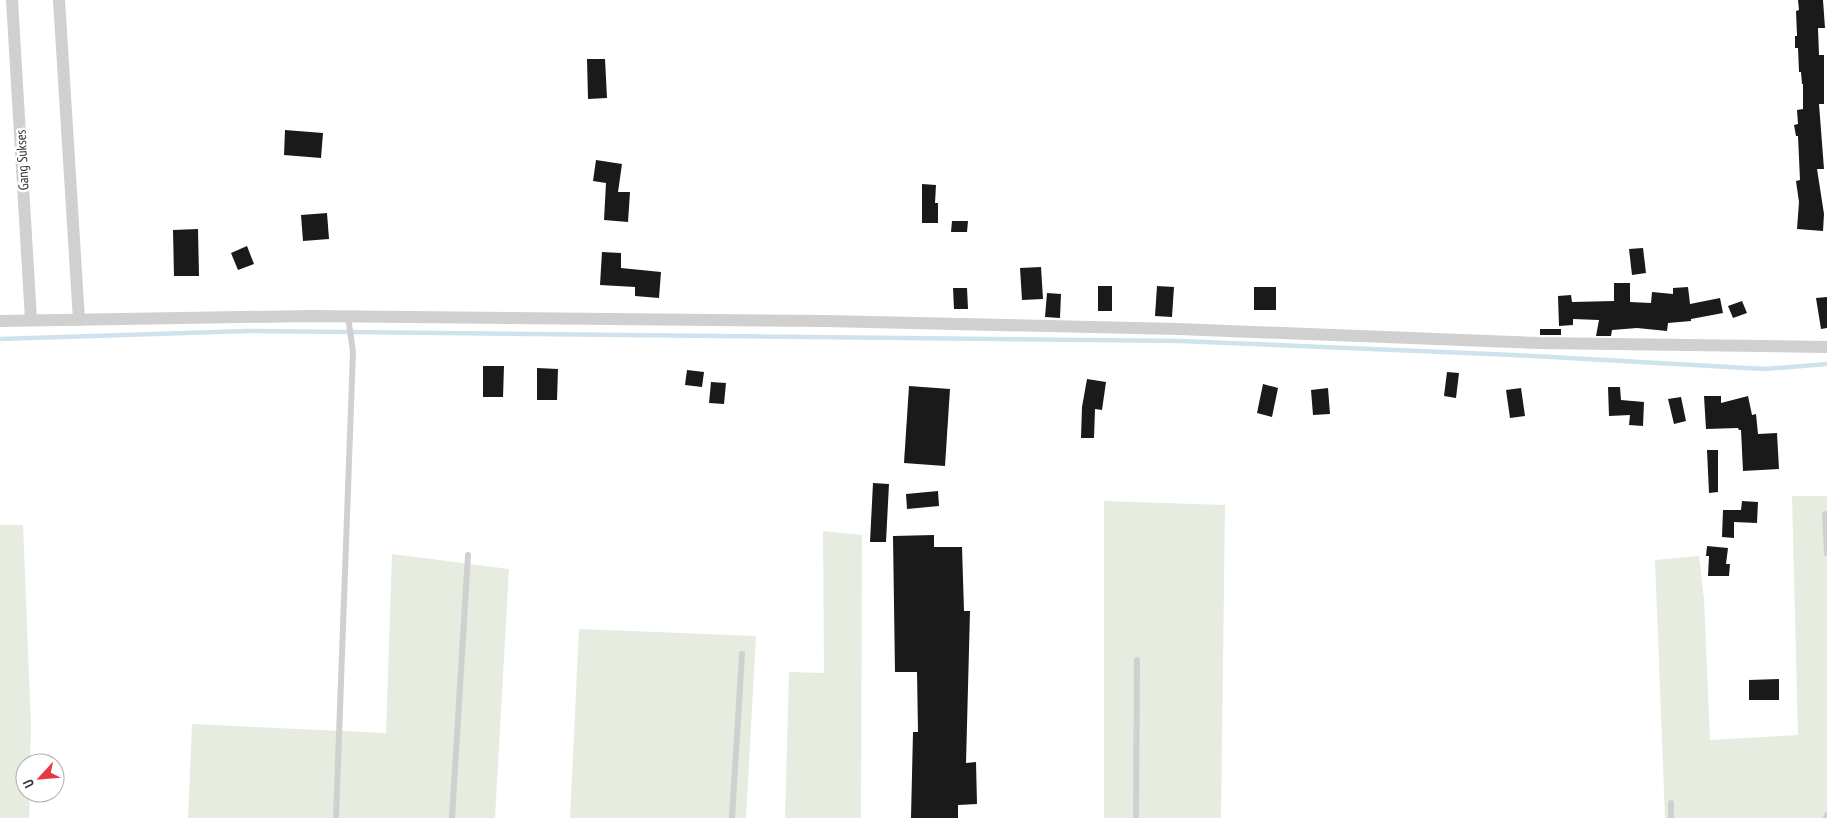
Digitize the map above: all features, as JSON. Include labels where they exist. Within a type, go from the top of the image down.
[{"type":"street","name":"Gang Sukses","points":[[12,0],[31,320]]},
{"type":"street","points":[[59,0],[79,320]]},
{"type":"street","points":[[0,321],[348,316],[825,321],[1178,329],[1539,344],[1827,347]]},
{"type":"lane","points":[[336,818],[353,352],[348,316]]},
{"type":"lane","points":[[1825,514],[1827,553]]},
{"type":"lane","points":[[452,818],[468,555]]},
{"type":"lane","points":[[732,818],[742,654]]},
{"type":"lane","points":[[1136,818],[1137,660]]},
{"type":"lane","points":[[1671,803],[1671,818]]},
{"type":"shaded area","points":[[1792,496],[1827,496],[1827,818],[1665,818],[1655,560],[1699,556],[1704,599],[1710,740],[1798,735]]},
{"type":"shaded area","points":[[1104,501],[1225,505],[1221,818],[1104,818]]},
{"type":"shaded area","points":[[0,525],[23,525],[31,724],[30,753],[15,753],[15,803],[30,803],[29,818],[0,818]]},
{"type":"shaded area","points":[[823,531],[862,535],[861,818],[785,818],[789,672],[824,673]]},
{"type":"shaded area","points":[[392,554],[509,569],[495,818],[188,818],[192,724],[386,733]]},
{"type":"shaded area","points":[[579,629],[756,636],[746,818],[570,818]]},
{"type":"building","points":[[1798,0],[1823,0],[1825,28],[1818,28],[1819,55],[1824,55],[1824,104],[1819,104],[1824,169],[1817,169],[1824,214],[1823,231],[1797,229],[1799,202],[1796,181],[1800,180],[1798,136],[1796,136],[1794,125],[1798,124],[1797,110],[1803,109],[1803,84],[1801,72],[1799,72],[1798,48],[1795,48],[1795,36],[1797,36],[1796,11],[1799,10]]},
{"type":"building","points":[[587,59],[605,59],[607,98],[588,99]]},
{"type":"building","points":[[285,130],[323,133],[321,158],[284,155]]},
{"type":"building","points":[[596,160],[622,164],[618,192],[630,192],[628,222],[604,220],[606,183],[593,181]]},
{"type":"building","points":[[922,184],[936,185],[935,203],[938,203],[938,223],[922,223]]},
{"type":"building","points":[[327,213],[329,239],[303,241],[301,215]]},
{"type":"building","points":[[952,221],[968,221],[967,232],[951,232]]},
{"type":"building","points":[[198,229],[199,276],[174,276],[173,230]]},
{"type":"building","points":[[247,246],[254,264],[238,270],[231,253]]},
{"type":"building","points":[[1643,248],[1646,273],[1632,275],[1629,249]]},
{"type":"building","points":[[602,252],[621,253],[621,268],[661,272],[659,298],[635,296],[635,287],[600,285]]},
{"type":"building","points":[[1041,267],[1043,299],[1022,300],[1020,268]]},
{"type":"building","points":[[1614,283],[1630,283],[1630,302],[1651,303],[1652,292],[1673,294],[1673,288],[1688,287],[1690,304],[1720,298],[1723,313],[1691,319],[1691,321],[1668,323],[1667,331],[1637,328],[1612,330],[1611,336],[1596,336],[1599,320],[1573,319],[1573,325],[1559,326],[1558,296],[1571,295],[1572,302],[1614,301]]},
{"type":"building","points":[[1098,286],[1112,286],[1112,311],[1098,311]]},
{"type":"building","points":[[1157,286],[1174,287],[1172,317],[1155,316]]},
{"type":"building","points":[[1254,287],[1276,287],[1276,310],[1254,310]]},
{"type":"building","points":[[953,288],[967,288],[968,309],[954,309]]},
{"type":"building","points":[[1047,293],[1061,294],[1060,318],[1045,317]]},
{"type":"building","points":[[1827,297],[1827,328],[1821,329],[1816,298]]},
{"type":"building","points":[[1742,301],[1747,313],[1733,318],[1728,306]]},
{"type":"building","points":[[1540,329],[1561,329],[1561,335],[1540,335]]},
{"type":"building","points":[[483,366],[504,366],[503,397],[483,397]]},
{"type":"building","points":[[537,368],[558,369],[557,400],[537,400]]},
{"type":"building","points":[[687,370],[704,372],[702,387],[685,385]]},
{"type":"building","points":[[1447,372],[1459,373],[1456,398],[1444,396]]},
{"type":"building","points":[[1087,379],[1106,382],[1102,410],[1095,409],[1094,438],[1081,438],[1082,407]]},
{"type":"building","points":[[711,382],[726,383],[724,404],[709,403]]},
{"type":"building","points":[[1263,384],[1278,388],[1272,417],[1257,413]]},
{"type":"building","points":[[909,386],[950,389],[945,466],[904,463]]},
{"type":"building","points":[[1608,387],[1620,387],[1621,400],[1644,402],[1643,426],[1629,425],[1630,415],[1609,416]]},
{"type":"building","points":[[1328,388],[1330,414],[1313,415],[1311,390]]},
{"type":"building","points":[[1521,388],[1525,416],[1510,418],[1506,390]]},
{"type":"building","points":[[1704,396],[1721,396],[1721,403],[1748,396],[1752,415],[1756,414],[1758,434],[1777,433],[1779,469],[1743,471],[1741,430],[1738,428],[1706,429]]},
{"type":"building","points":[[1681,397],[1686,421],[1674,424],[1668,399]]},
{"type":"building","points":[[1707,450],[1718,450],[1718,492],[1709,493]]},
{"type":"building","points":[[873,483],[889,484],[886,542],[870,542]]},
{"type":"building","points":[[938,491],[939,506],[907,509],[906,494]]},
{"type":"building","points":[[1742,501],[1758,502],[1757,523],[1734,522],[1734,538],[1722,537],[1723,510],[1741,510]]},
{"type":"building","points":[[934,535],[934,547],[962,547],[964,611],[970,611],[966,763],[976,762],[977,804],[958,805],[958,818],[911,818],[913,732],[918,732],[917,672],[895,672],[893,536]]},
{"type":"building","points":[[1707,546],[1728,548],[1726,564],[1730,564],[1729,576],[1708,576],[1709,556],[1706,556]]},
{"type":"building","points":[[1779,679],[1779,700],[1749,700],[1749,680]]},
{"type":"waterway","points":[[0,339],[247,331],[1180,341],[1514,355],[1765,369],[1827,364]]}]
